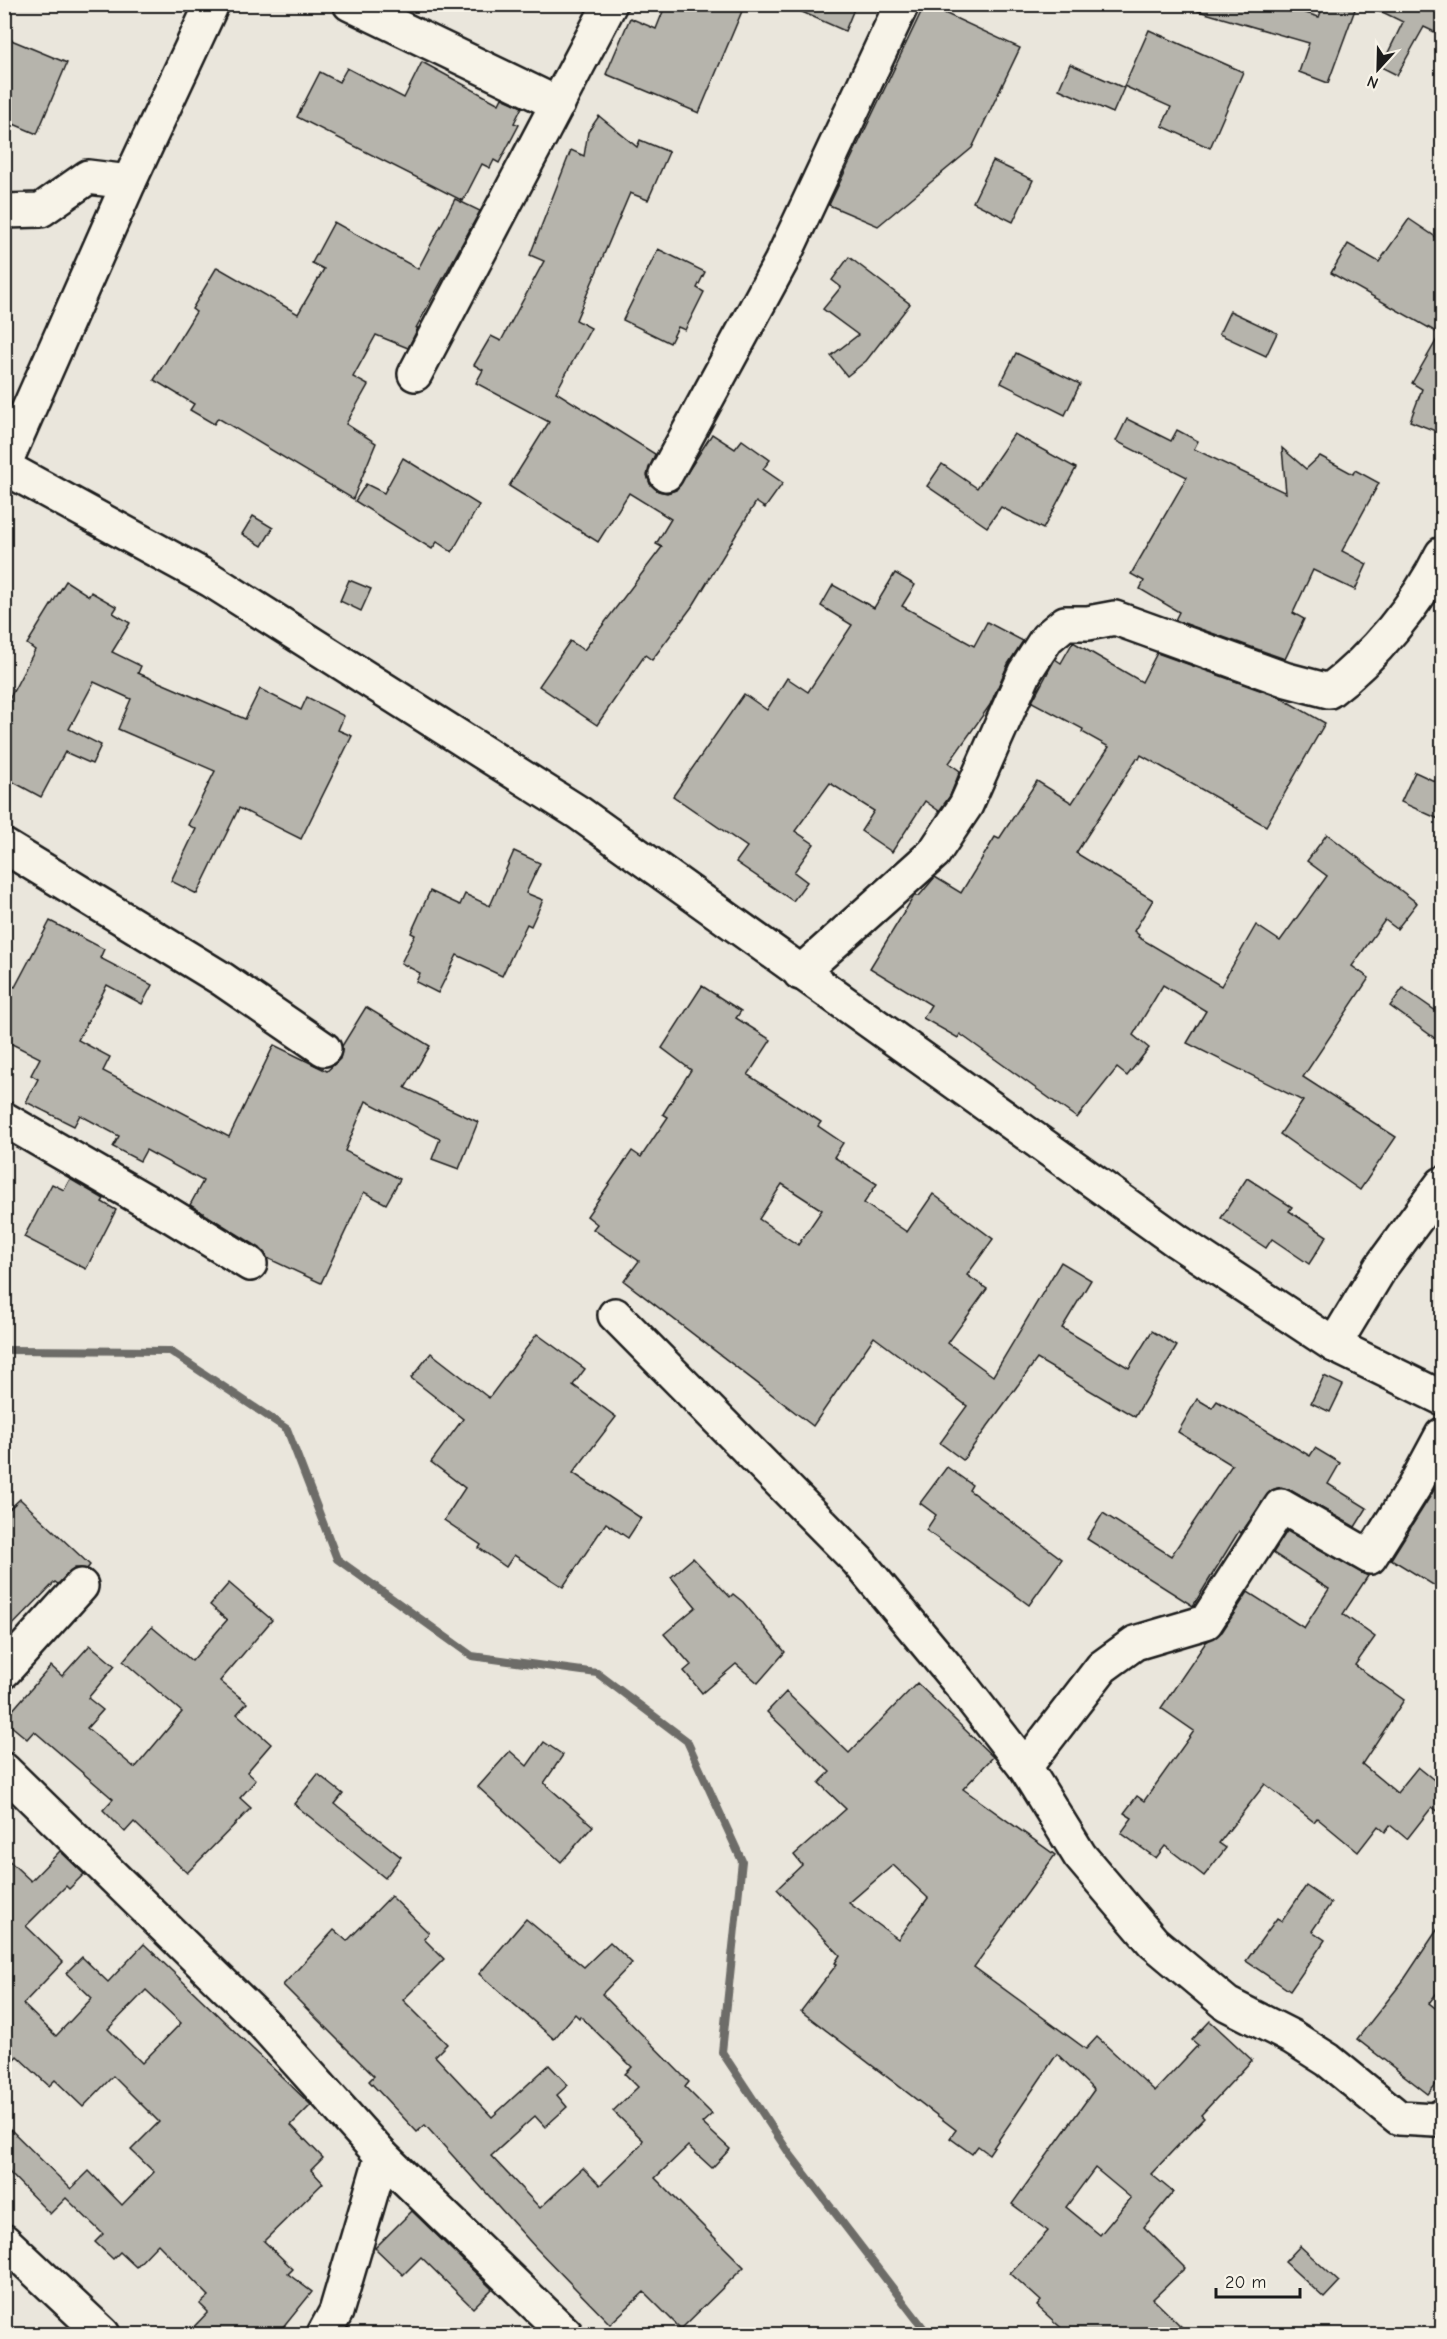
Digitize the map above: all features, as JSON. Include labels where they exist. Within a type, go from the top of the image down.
[{"type":"street","points":[[212,4],[129,182],[4,466],[211,580],[579,813],[1177,1241],[1334,1345],[1443,1398]]},
{"type":"street","points":[[350,4],[558,104]]},
{"type":"street","points":[[415,374],[610,4]]},
{"type":"street","points":[[666,474],[781,262],[902,4]]},
{"type":"street","points":[[4,211],[41,210],[88,177],[129,182]]},
{"type":"street","points":[[801,973],[934,853],[966,806],[1025,672],[1047,638],[1065,623],[1115,618],[1287,680],[1329,691],[1354,672],[1381,643],[1432,575],[1443,554]]},
{"type":"street","points":[[4,846],[222,979],[324,1049]]},
{"type":"street","points":[[4,1119],[170,1215],[249,1264]]},
{"type":"street","points":[[1334,1345],[1381,1267],[1443,1184]]},
{"type":"street","points":[[615,1315],[858,1561],[962,1686],[1024,1767],[1080,1856],[1153,1942],[1219,1997],[1328,2060],[1399,2118],[1435,2120],[1443,2116]]},
{"type":"street","points":[[1024,1767],[1102,1667],[1135,1643],[1206,1622],[1281,1506],[1370,1557],[1414,1487],[1443,1435]]},
{"type":"street","points":[[4,1671],[81,1586]]},
{"type":"street","points":[[4,1770],[261,2021],[382,2157],[566,2334]]},
{"type":"street","points":[[324,2334],[336,2312],[382,2157]]},
{"type":"street","points":[[4,2241],[103,2334]]},
{"type":"building","points":[[666,4],[745,4],[699,113],[606,74],[630,18],[656,29]]},
{"type":"building","points":[[784,4],[856,4],[845,31]]},
{"type":"building","points":[[925,4],[1020,48],[972,148],[878,226],[829,205]]},
{"type":"building","points":[[1199,4],[1276,4],[1319,17],[1324,4],[1357,4],[1328,83],[1299,72],[1309,43],[1198,11]]},
{"type":"building","points":[[1366,4],[1443,4],[1443,36],[1424,27],[1397,75],[1381,67],[1403,22]]},
{"type":"building","points":[[1149,30],[1243,72],[1210,148],[1162,126],[1171,107],[1124,86]]},
{"type":"building","points":[[4,37],[67,63],[37,134],[4,120]]},
{"type":"building","points":[[422,62],[499,104],[502,98],[522,107],[514,123],[519,125],[499,163],[494,160],[490,168],[482,164],[463,201],[297,117],[320,72],[339,82],[347,68],[404,98]]},
{"type":"building","points":[[1070,64],[1124,88],[1113,113],[1059,89]]},
{"type":"building","points":[[599,116],[637,147],[640,140],[669,152],[648,200],[630,193],[576,320],[591,328],[556,392],[655,454],[647,475],[650,484],[658,491],[667,493],[676,490],[712,434],[735,449],[742,440],[770,460],[763,469],[783,483],[765,508],[756,502],[694,604],[652,660],[645,655],[597,725],[539,686],[570,641],[584,650],[662,547],[656,544],[671,519],[629,493],[598,542],[509,486],[549,422],[476,383],[483,370],[474,365],[491,336],[501,341],[544,261],[530,255],[571,150],[584,156],[588,132]]},
{"type":"building","points":[[993,161],[1033,180],[1013,222],[973,202]]},
{"type":"building","points":[[455,199],[480,211],[416,328],[418,328],[408,348],[376,335],[353,377],[368,385],[346,424],[376,443],[353,499],[218,418],[214,424],[190,410],[194,404],[154,380],[196,312],[192,309],[217,267],[298,314],[324,269],[312,263],[334,222],[418,269]]},
{"type":"building","points":[[1409,219],[1443,242],[1443,434],[1410,421],[1422,389],[1412,383],[1440,334],[1331,273],[1348,244],[1379,262]]},
{"type":"building","points":[[658,249],[705,272],[697,288],[704,292],[685,330],[678,327],[670,343],[623,320]]},
{"type":"building","points":[[849,257],[910,304],[866,361],[847,376],[831,356],[858,335],[823,309],[841,287],[832,280]]},
{"type":"building","points":[[1230,311],[1277,333],[1266,356],[1219,334]]},
{"type":"building","points":[[1016,353],[1080,384],[1065,415],[1001,383]]},
{"type":"building","points":[[1127,419],[1171,441],[1177,430],[1198,441],[1194,449],[1286,493],[1282,448],[1306,469],[1320,456],[1353,474],[1355,470],[1379,483],[1342,551],[1367,564],[1355,590],[1313,570],[1293,613],[1304,619],[1285,659],[1175,620],[1179,612],[1140,589],[1144,581],[1131,574],[1187,477],[1116,441]]},
{"type":"building","points":[[1014,434],[1076,468],[1043,529],[1001,507],[987,527],[927,486],[942,464],[977,488]]},
{"type":"building","points":[[403,458],[479,505],[452,552],[437,542],[432,549],[355,501],[366,484],[384,493]]},
{"type":"building","points":[[253,516],[273,528],[262,546],[242,534]]},
{"type":"building","points":[[895,573],[915,585],[902,606],[974,646],[987,622],[1023,641],[1008,664],[990,705],[949,763],[960,771],[950,796],[939,811],[925,801],[892,852],[861,831],[874,811],[830,783],[795,831],[814,844],[794,872],[807,882],[793,901],[736,862],[747,847],[673,796],[744,694],[767,710],[787,678],[808,692],[852,625],[821,606],[833,585],[874,608]]},
{"type":"building","points":[[349,580],[371,589],[361,611],[340,601]]},
{"type":"building","points":[[66,581],[89,596],[91,592],[117,607],[113,613],[130,623],[112,652],[141,666],[138,673],[245,719],[260,689],[301,710],[307,697],[344,716],[338,730],[352,736],[301,839],[239,808],[197,894],[171,881],[196,829],[188,825],[215,771],[118,729],[131,699],[94,682],[69,729],[101,745],[92,764],[65,752],[41,797],[4,777],[4,709],[35,650],[27,644]]},
{"type":"building","points":[[1073,642],[1142,682],[1157,653],[1279,697],[1325,723],[1266,826],[1141,755],[1076,853],[1153,900],[1134,931],[1139,935],[1138,937],[1221,986],[1256,925],[1280,941],[1327,876],[1307,861],[1327,834],[1417,903],[1397,929],[1385,920],[1352,966],[1369,978],[1303,1077],[1396,1137],[1360,1190],[1280,1134],[1303,1101],[1187,1043],[1206,1011],[1163,985],[1133,1035],[1149,1048],[1127,1076],[1117,1068],[1077,1118],[960,1034],[958,1038],[923,1018],[931,1005],[870,968],[914,896],[919,896],[935,877],[961,893],[995,837],[999,839],[1037,781],[1072,803],[1109,747],[1082,732],[1083,729],[1032,702],[1055,659],[1061,663]]},
{"type":"building","points":[[1415,772],[1443,785],[1443,821],[1401,802]]},
{"type":"building","points":[[514,851],[540,863],[526,893],[543,900],[531,926],[527,924],[502,976],[457,955],[438,993],[416,982],[420,973],[401,963],[415,935],[411,933],[430,891],[460,905],[465,894],[490,906]]},
{"type":"building","points":[[50,921],[104,949],[100,958],[152,985],[142,1004],[107,985],[78,1040],[110,1057],[103,1071],[229,1137],[274,1045],[327,1071],[340,1059],[342,1046],[366,1007],[430,1046],[405,1088],[478,1122],[459,1169],[432,1159],[440,1139],[366,1101],[345,1151],[400,1179],[386,1204],[364,1192],[321,1283],[267,1258],[260,1248],[190,1205],[203,1181],[146,1150],[140,1161],[113,1147],[119,1136],[80,1115],[74,1126],[26,1102],[38,1079],[31,1075],[40,1058],[4,1040],[4,982],[15,987]]},
{"type":"building","points":[[702,986],[741,1011],[736,1018],[771,1040],[748,1075],[821,1122],[818,1126],[843,1143],[834,1157],[877,1184],[864,1203],[907,1232],[933,1194],[993,1239],[967,1275],[987,1289],[948,1343],[993,1376],[1061,1262],[1091,1280],[1062,1328],[1129,1368],[1152,1331],[1177,1346],[1135,1417],[1037,1359],[963,1460],[940,1443],[967,1406],[874,1337],[813,1426],[624,1281],[639,1261],[593,1229],[597,1224],[587,1216],[632,1151],[641,1157],[668,1117],[663,1114],[691,1070],[662,1048]],"holes":[[[782,1184],[822,1210],[798,1245],[759,1219]]]},
{"type":"building","points":[[1403,988],[1443,1016],[1443,1044],[1390,1006]]},
{"type":"building","points":[[1247,1178],[1292,1207],[1289,1211],[1327,1236],[1309,1264],[1272,1239],[1266,1248],[1221,1218]]},
{"type":"building","points":[[70,1179],[104,1199],[102,1202],[116,1210],[86,1269],[24,1237],[52,1184],[64,1190]]},
{"type":"building","points":[[537,1334],[585,1369],[573,1385],[616,1417],[573,1473],[641,1518],[628,1538],[606,1523],[563,1587],[514,1555],[506,1567],[479,1548],[481,1545],[444,1520],[465,1488],[431,1462],[463,1419],[411,1378],[431,1353],[489,1398]]},
{"type":"building","points":[[1324,1376],[1343,1385],[1330,1412],[1311,1403]]},
{"type":"building","points":[[1197,1399],[1212,1408],[1217,1401],[1310,1456],[1315,1448],[1340,1463],[1328,1484],[1367,1508],[1355,1527],[1290,1490],[1281,1487],[1272,1490],[1241,1533],[1239,1531],[1193,1606],[1087,1539],[1103,1513],[1171,1556],[1232,1465],[1178,1432]]},
{"type":"building","points":[[947,1467],[972,1485],[969,1490],[1062,1559],[1029,1605],[926,1530],[936,1515],[920,1503]]},
{"type":"building","points":[[1443,1476],[1443,1591],[1391,1559]]},
{"type":"building","points":[[20,1499],[90,1565],[87,1569],[75,1568],[58,1584],[55,1582],[4,1634],[4,1514]]},
{"type":"building","points":[[1287,1531],[1368,1576],[1343,1614],[1375,1637],[1355,1665],[1404,1700],[1362,1764],[1397,1793],[1418,1767],[1443,1787],[1443,1815],[1432,1807],[1407,1839],[1390,1825],[1385,1832],[1378,1826],[1358,1852],[1317,1818],[1314,1822],[1265,1784],[1219,1843],[1226,1848],[1204,1876],[1165,1846],[1156,1858],[1121,1833],[1132,1818],[1124,1813],[1137,1796],[1144,1801],[1194,1731],[1161,1708],[1206,1642],[1222,1632],[1248,1592],[1304,1628],[1329,1589],[1273,1553]]},
{"type":"building","points":[[693,1558],[730,1597],[733,1594],[743,1602],[785,1652],[758,1683],[736,1664],[702,1693],[684,1671],[691,1665],[664,1634],[696,1607],[671,1577]]},
{"type":"building","points":[[229,1583],[272,1620],[220,1681],[247,1703],[237,1714],[271,1744],[247,1772],[256,1780],[240,1798],[251,1808],[187,1873],[134,1822],[125,1832],[103,1810],[113,1799],[34,1731],[27,1739],[4,1720],[51,1666],[62,1676],[90,1645],[115,1666],[88,1698],[103,1710],[87,1728],[135,1768],[182,1712],[123,1661],[152,1627],[192,1661],[227,1620],[210,1605]]},
{"type":"building","points":[[917,1683],[993,1757],[963,1789],[1055,1855],[974,1967],[1086,2049],[1097,2037],[1155,2091],[1198,2045],[1192,2040],[1210,2021],[1252,2060],[1201,2115],[1204,2118],[1151,2174],[1173,2192],[1144,2227],[1185,2268],[1153,2299],[1189,2334],[1068,2334],[1037,2306],[1041,2301],[1010,2273],[1048,2231],[1012,2204],[1094,2090],[1057,2054],[989,2154],[978,2146],[972,2154],[950,2138],[956,2130],[801,2011],[837,1964],[835,1963],[840,1955],[777,1889],[802,1865],[794,1855],[846,1809],[819,1783],[830,1772],[767,1712],[786,1692],[849,1753]],"holes":[[[893,1865],[928,1898],[898,1939],[849,1903]],[[1095,2168],[1131,2198],[1100,2235],[1066,2207]]]},
{"type":"building","points":[[544,1742],[563,1755],[544,1783],[593,1826],[561,1862],[478,1787],[510,1751],[527,1766]]},
{"type":"building","points":[[318,1774],[343,1794],[335,1804],[401,1857],[385,1878],[294,1804]]},
{"type":"building","points":[[60,1851],[84,1874],[69,1889],[66,1886],[26,1926],[63,1962],[23,2004],[56,2036],[92,1998],[66,1973],[82,1957],[108,1982],[144,1944],[311,2105],[291,2125],[323,2158],[311,2170],[323,2183],[264,2241],[293,2269],[288,2274],[312,2292],[278,2334],[187,2334],[208,2312],[200,2304],[209,2296],[158,2244],[136,2267],[120,2252],[113,2259],[95,2242],[103,2234],[66,2198],[50,2214],[4,2167],[4,2123],[71,2189],[89,2171],[122,2205],[154,2172],[131,2150],[159,2122],[113,2076],[83,2107],[55,2080],[49,2086],[17,2056],[4,2070],[4,1856],[31,1881]],"holes":[[[146,1990],[181,2023],[142,2063],[108,2029]]]},
{"type":"building","points":[[1306,1886],[1331,1903],[1312,1931],[1325,1940],[1290,1991],[1246,1961],[1277,1918],[1282,1921]]},
{"type":"building","points":[[391,1896],[429,1933],[424,1939],[444,1959],[403,2000],[447,2044],[435,2056],[492,2117],[549,2065],[568,2085],[557,2095],[567,2107],[545,2127],[535,2116],[491,2156],[540,2208],[583,2168],[600,2185],[640,2146],[643,2140],[613,2111],[638,2087],[625,2074],[632,2067],[580,2016],[579,2018],[575,2014],[554,2039],[479,1974],[526,1919],[584,1967],[610,1942],[632,1963],[602,1994],[689,2082],[685,2087],[712,2114],[702,2123],[730,2149],[712,2168],[688,2146],[655,2178],[744,2267],[681,2329],[644,2292],[610,2324],[536,2248],[425,2125],[417,2132],[369,2081],[374,2076],[283,1985],[334,1930],[347,1941]]},
{"type":"building","points":[[1443,1921],[1443,1985],[1429,2003],[1443,2014],[1443,2076],[1428,2094],[1357,2039],[1403,1981]]},
{"type":"building","points":[[412,2211],[492,2289],[473,2308],[421,2257],[403,2275],[375,2248]]},
{"type":"building","points":[[1300,2246],[1339,2282],[1324,2298],[1285,2262]]},
{"type":"waterway","points":[[4,1350],[170,1351],[287,1429],[337,1559],[472,1656],[597,1673],[687,1741],[742,1861],[722,2052],[789,2153],[928,2334]]}]
